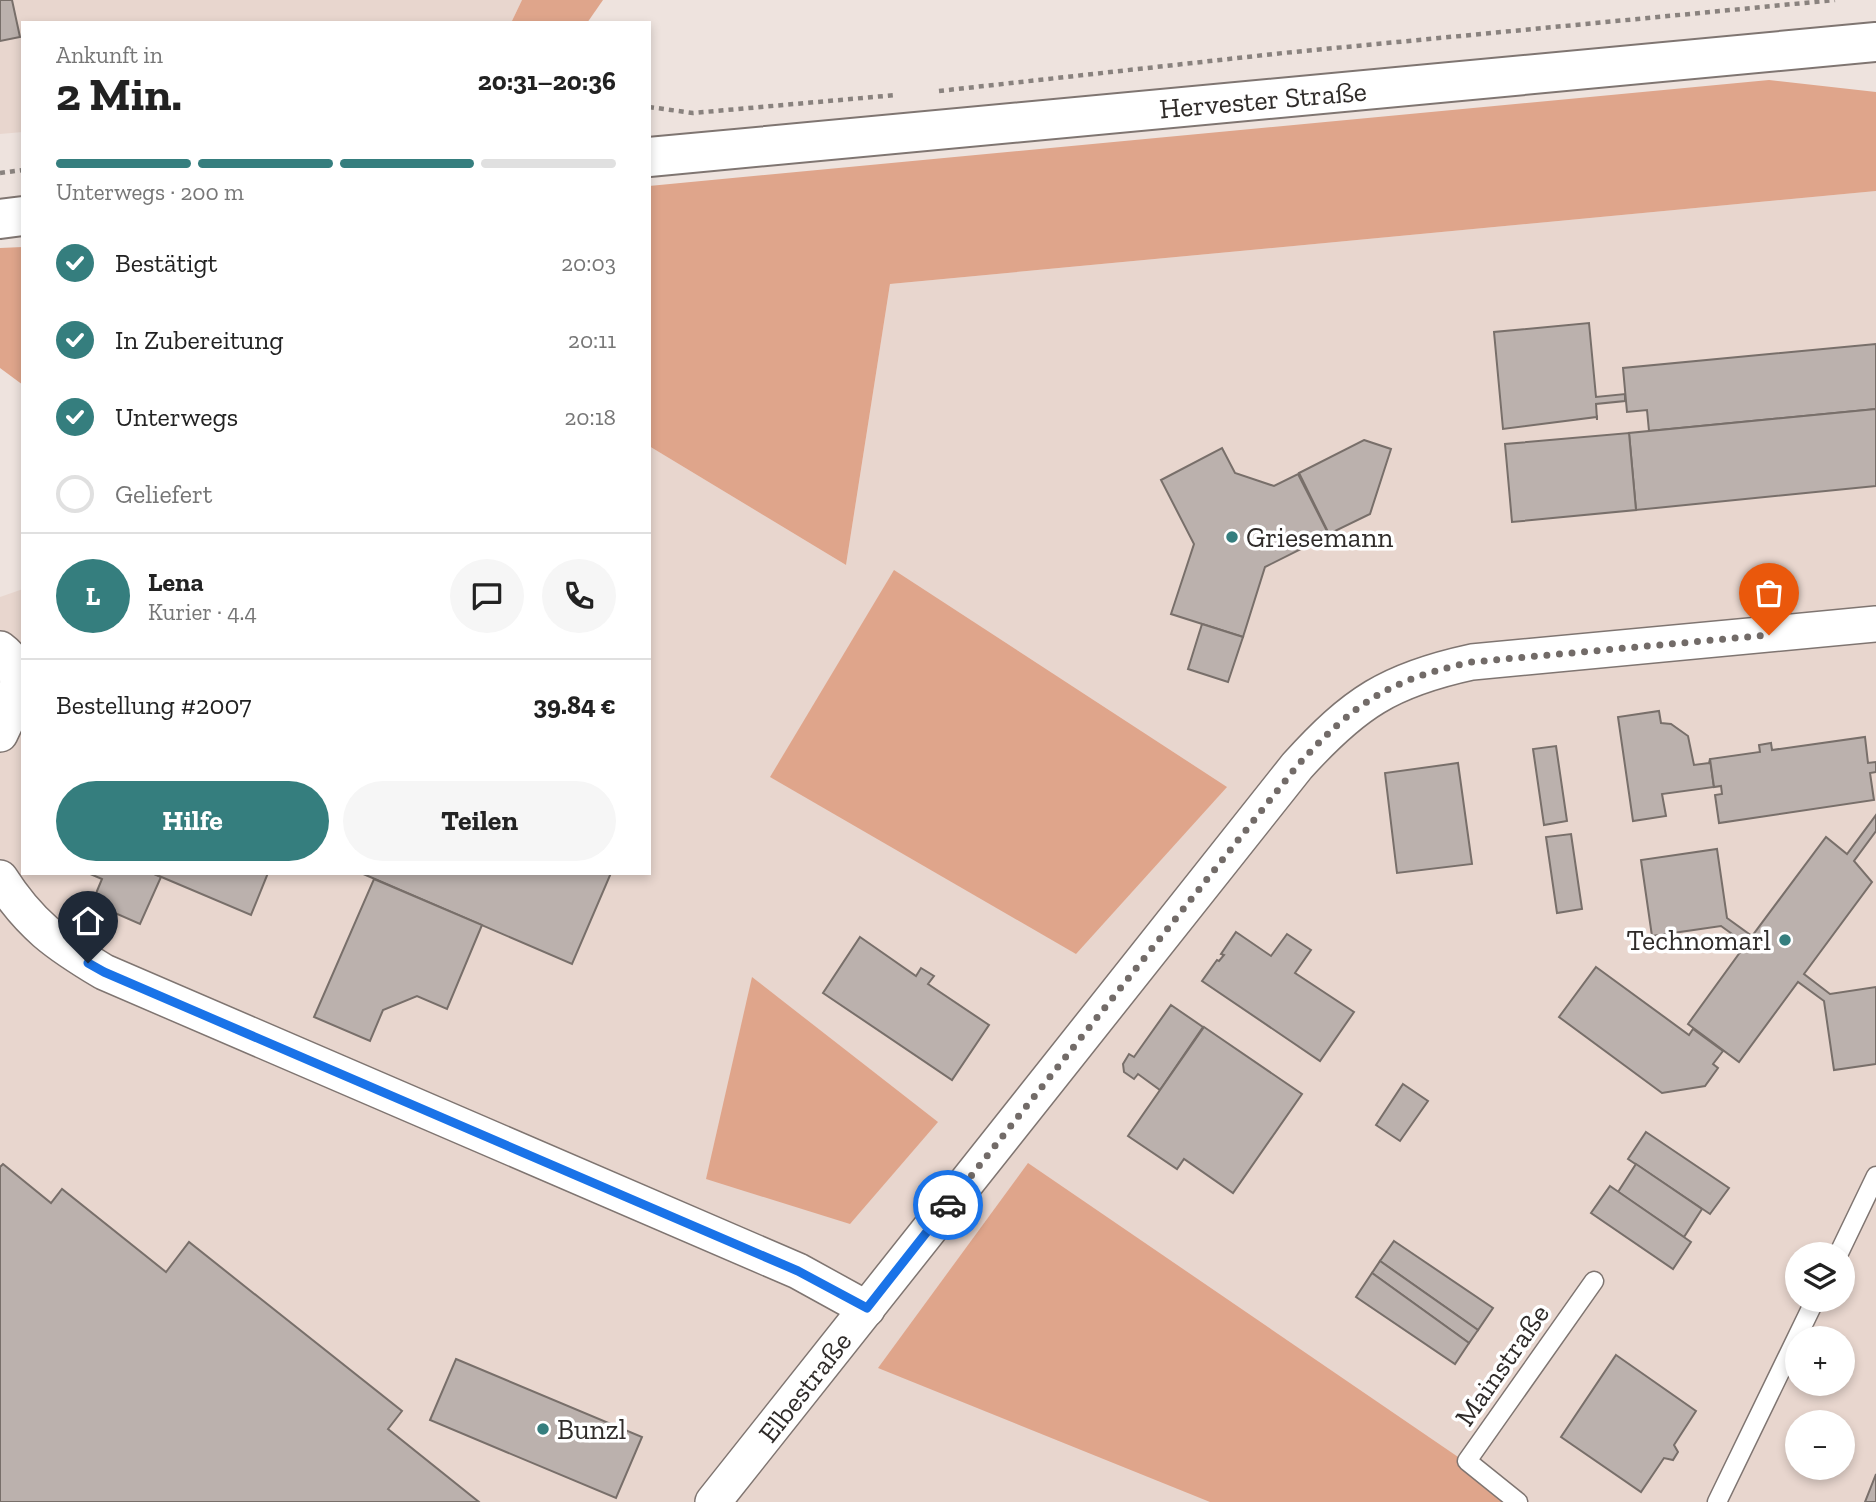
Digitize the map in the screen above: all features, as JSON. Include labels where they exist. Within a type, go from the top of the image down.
[{"type":"main road","name":"Hervester Straße","points":[[651,157],[1876,42]]},
{"type":"main road","points":[[0,219],[21,216]]},
{"type":"street","name":"Elbestraße","points":[[713,1502],[1297,766],[1329,731],[1365,703],[1385,689],[1426,672],[1472,662],[1876,624]]},
{"type":"street","points":[[0,649],[15,667],[19,681],[18,695],[0,734]]},
{"type":"street","points":[[0,878],[33,922],[55,943],[104,972],[798,1271],[867,1308]]},
{"type":"lane","points":[[1844,1242],[1876,1176]]},
{"type":"lane","name":"Mainstraße","points":[[1518,1502],[1467,1461],[1594,1280]]},
{"type":"lane","points":[[1717,1502],[1809,1312]]},
{"type":"path","points":[[928,92],[1283,53],[1835,0]]},
{"type":"path","points":[[651,107],[693,113],[901,94]]},
{"type":"path","points":[[0,173],[21,170]]},
{"type":"shaded area","points":[[0,0],[522,0],[512,21],[21,21],[21,132],[0,134]]},
{"type":"shaded area","points":[[522,0],[603,0],[588,21],[512,21]]},
{"type":"shaded area","points":[[1769,80],[1876,92],[1876,191],[890,284],[846,565],[651,447],[651,186]]},
{"type":"shaded area","points":[[1876,191],[1876,1502],[0,1502],[0,597],[21,590],[21,875],[651,875],[651,447],[846,565],[890,284]]},
{"type":"shaded area","points":[[21,247],[21,384],[0,368],[0,248]]},
{"type":"shaded area","points":[[894,570],[1227,787],[1076,954],[770,777]]},
{"type":"shaded area","points":[[752,977],[938,1122],[850,1224],[706,1179]]},
{"type":"shaded area","points":[[1028,1163],[1524,1502],[1210,1502],[878,1368]]},
{"type":"building","points":[[0,0],[12,0],[20,37],[0,41]]},
{"type":"building","points":[[1589,323],[1596,397],[1625,394],[1625,401],[1596,404],[1597,417],[1503,429],[1494,332]]},
{"type":"building","points":[[1876,344],[1876,409],[1649,431],[1647,410],[1627,412],[1623,368]]},
{"type":"building","points":[[1876,409],[1876,486],[1636,510],[1629,433]]},
{"type":"building","points":[[1629,433],[1636,510],[1512,522],[1505,444]]},
{"type":"building","points":[[1364,440],[1391,449],[1370,514],[1329,534],[1299,473]]},
{"type":"building","points":[[1222,448],[1235,473],[1274,486],[1298,474],[1329,535],[1265,567],[1243,637],[1171,614],[1194,544],[1161,480]]},
{"type":"building","points":[[1202,624],[1243,637],[1228,682],[1188,669]]},
{"type":"building","points":[[1659,711],[1661,723],[1671,724],[1688,736],[1694,765],[1709,763],[1710,759],[1714,787],[1662,794],[1666,816],[1633,821],[1618,717]]},
{"type":"building","points":[[1865,737],[1868,763],[1876,762],[1876,772],[1870,773],[1874,800],[1719,823],[1715,795],[1722,794],[1721,786],[1714,787],[1710,759],[1760,752],[1759,745],[1771,743],[1772,750]]},
{"type":"building","points":[[1556,746],[1567,821],[1544,825],[1533,749]]},
{"type":"building","points":[[1458,763],[1472,864],[1397,873],[1385,773]]},
{"type":"building","name":"Technomarl","points":[[1876,815],[1876,831],[1854,861],[1872,882],[1804,974],[1830,994],[1876,987],[1876,1064],[1834,1070],[1824,1001],[1798,982],[1739,1062],[1688,1024],[1746,944],[1721,926],[1652,936],[1641,860],[1717,849],[1727,918],[1752,936],[1826,837],[1847,854]]},
{"type":"building","points":[[1571,834],[1582,909],[1557,913],[1546,837]]},
{"type":"building","points":[[93,875],[161,877],[140,924],[92,903],[102,879]]},
{"type":"building","points":[[157,875],[267,875],[251,915]]},
{"type":"building","points":[[366,875],[610,875],[572,964]]},
{"type":"building","points":[[374,879],[482,925],[447,1009],[417,996],[383,1010],[370,1041],[314,1017]]},
{"type":"building","points":[[1236,932],[1271,956],[1287,934],[1311,950],[1295,973],[1354,1012],[1320,1061],[1202,981],[1217,960],[1224,955],[1221,954]]},
{"type":"building","points":[[860,937],[916,976],[921,968],[934,976],[928,984],[989,1025],[952,1080],[823,993]]},
{"type":"building","points":[[1596,967],[1689,1035],[1693,1029],[1723,1051],[1713,1064],[1718,1068],[1705,1086],[1662,1093],[1559,1017]]},
{"type":"building","points":[[1171,1005],[1203,1027],[1160,1090],[1138,1074],[1134,1079],[1124,1072],[1123,1064],[1129,1054],[1134,1057]]},
{"type":"building","points":[[1204,1027],[1302,1094],[1233,1193],[1184,1159],[1177,1169],[1128,1136]]},
{"type":"building","points":[[1403,1084],[1428,1101],[1400,1141],[1376,1125]]},
{"type":"building","points":[[1646,1132],[1729,1188],[1710,1214],[1628,1159]]},
{"type":"building","points":[[3,1164],[51,1203],[62,1189],[166,1272],[189,1242],[402,1411],[388,1429],[479,1502],[0,1502],[0,1167]]},
{"type":"building","points":[[1636,1164],[1702,1209],[1684,1237],[1618,1192]]},
{"type":"building","points":[[1610,1186],[1691,1242],[1673,1269],[1591,1213]]},
{"type":"building","points":[[1394,1241],[1493,1308],[1478,1330],[1380,1261]]},
{"type":"building","points":[[1380,1261],[1478,1330],[1469,1343],[1372,1273]]},
{"type":"building","points":[[1372,1273],[1469,1343],[1455,1364],[1356,1297]]},
{"type":"building","points":[[1616,1355],[1696,1411],[1674,1445],[1678,1452],[1673,1460],[1664,1458],[1641,1492],[1561,1437]]},
{"type":"building","points":[[456,1359],[642,1437],[616,1498],[430,1420]]},
{"type":"building","points":[[1876,1474],[1876,1502],[1865,1502]]},
{"type":"way so far","points":[[948,1205],[1297,766],[1329,731],[1355,709],[1385,689],[1426,672],[1472,662],[1769,635]]},
{"type":"place","name":"Griesemann","points":[[1232,537]]},
{"type":"place","name":"Technomarl","points":[[1785,940]]},
{"type":"place","name":"Bunzl","points":[[543,1429]]},
{"type":"route","points":[[88,963],[242,1034],[798,1271],[867,1308],[948,1205]]}]
